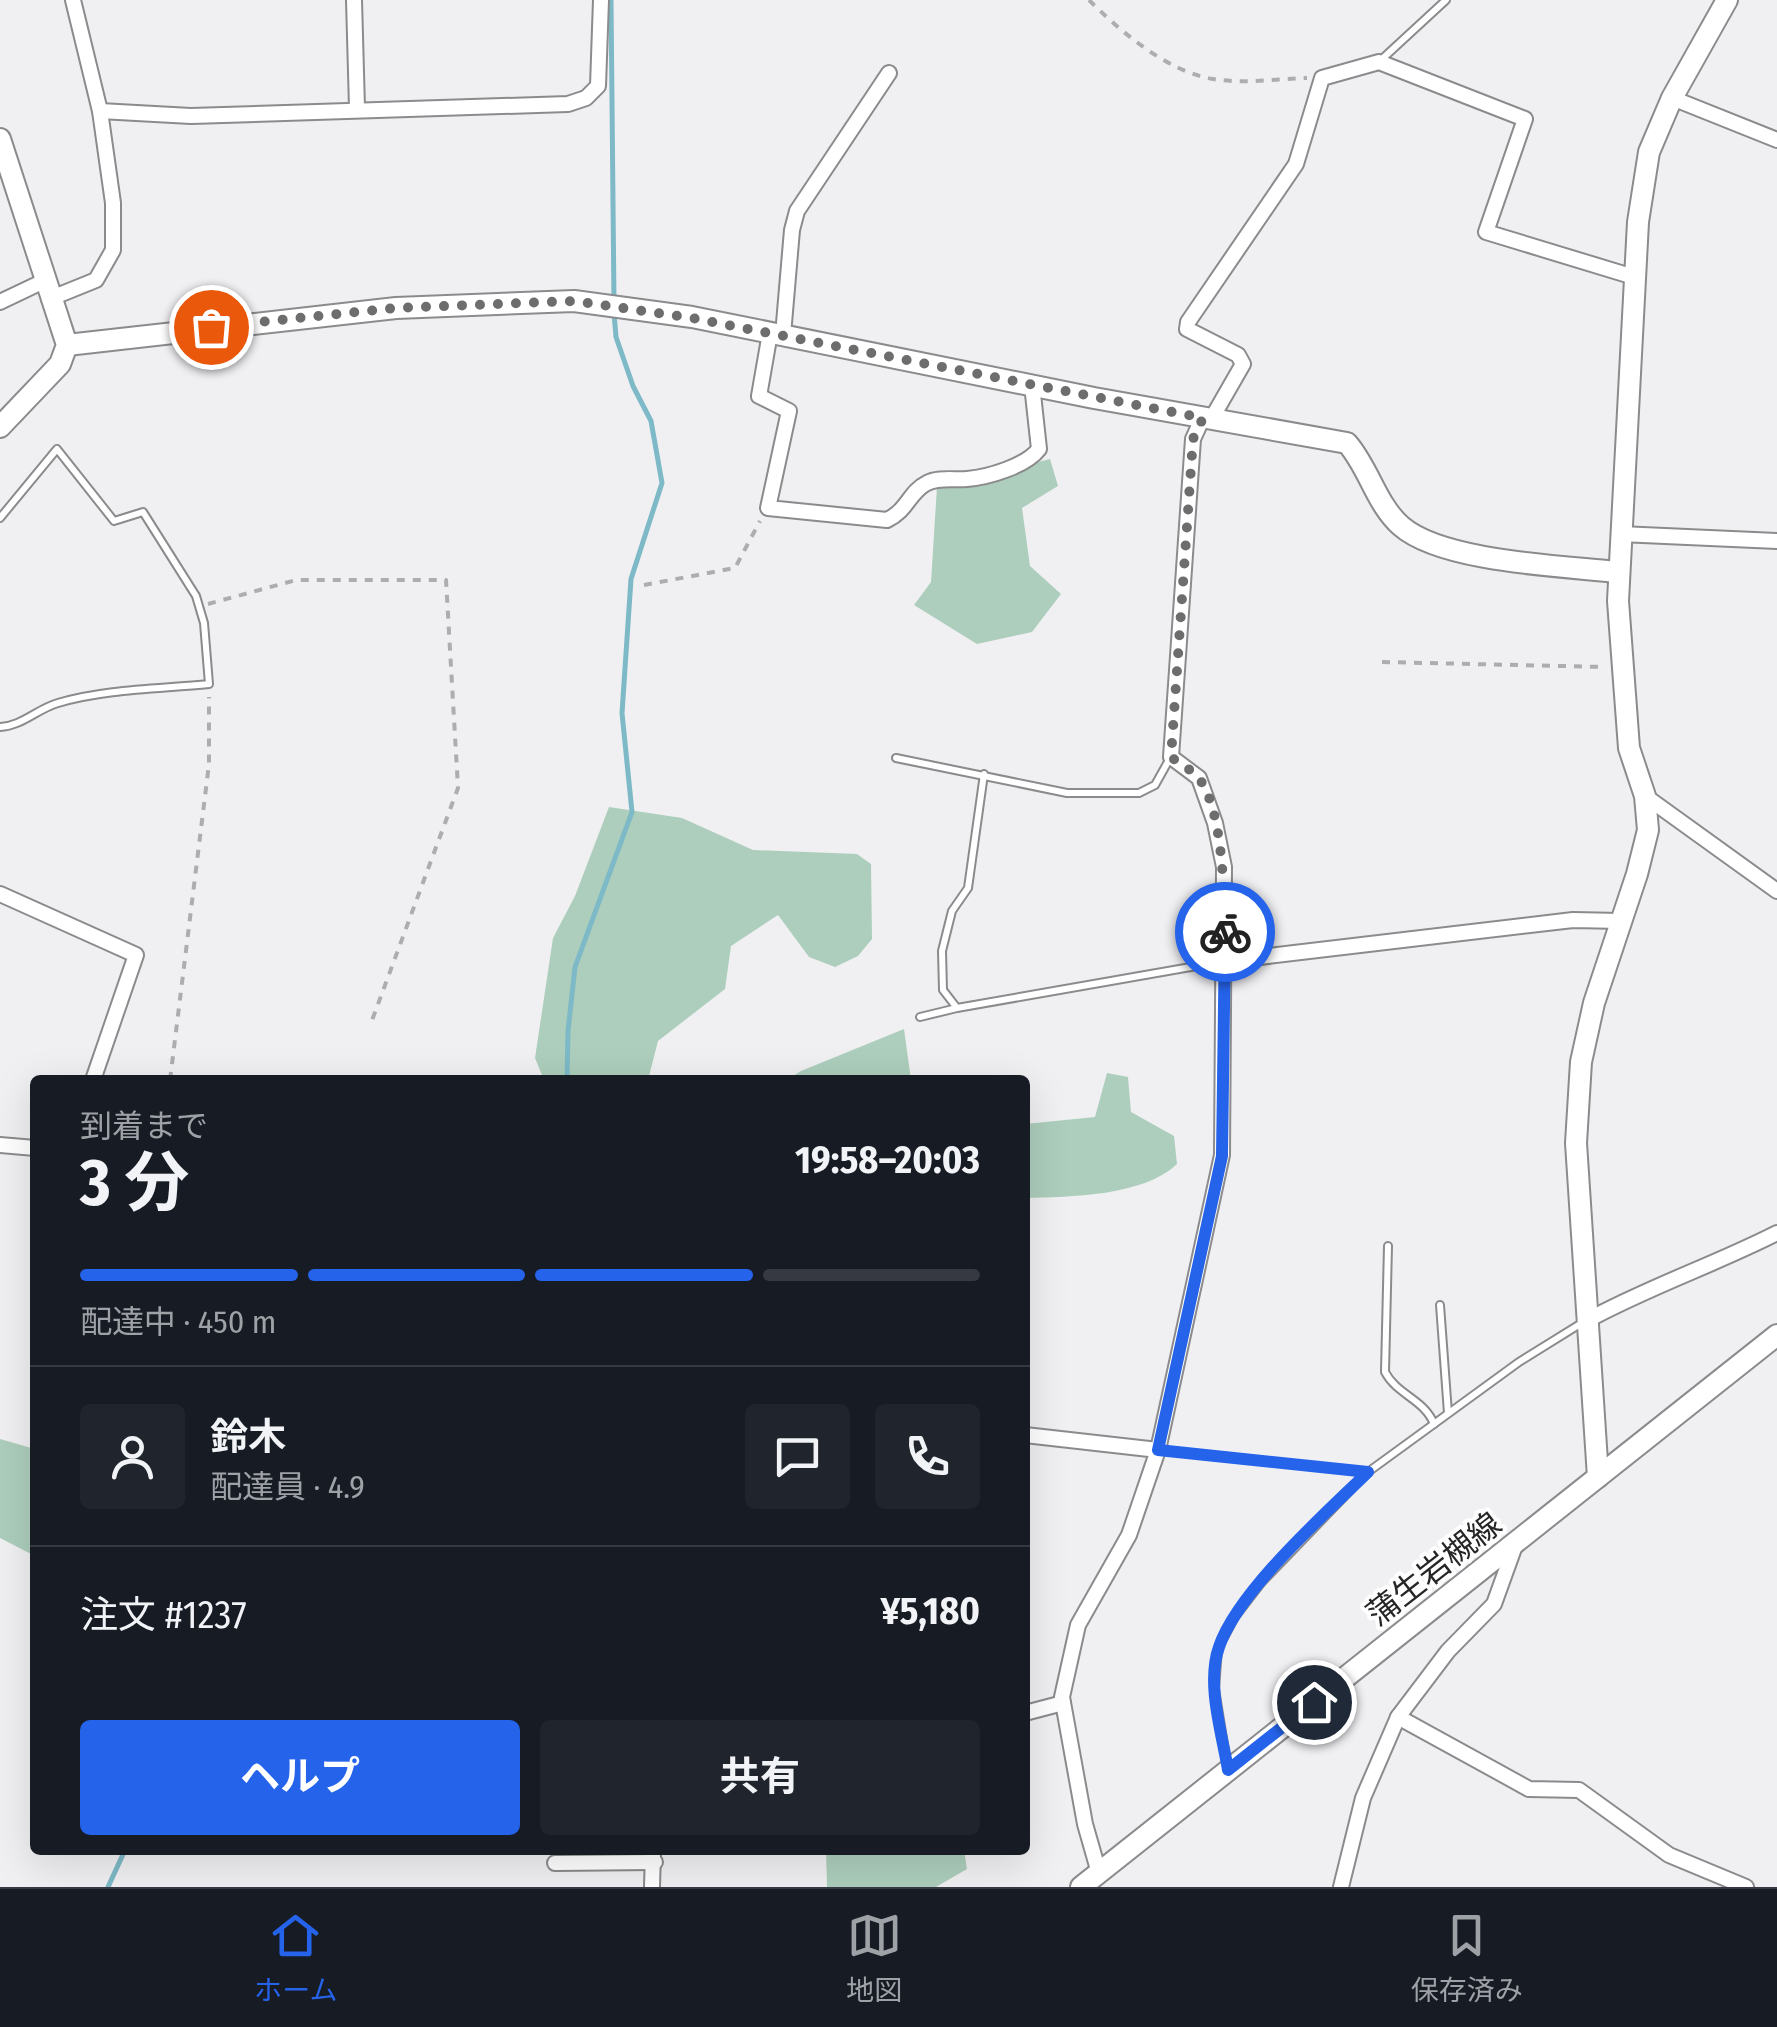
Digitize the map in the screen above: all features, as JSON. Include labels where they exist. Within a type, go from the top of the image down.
[{"type":"street","points":[[0,302],[96,280],[113,250],[113,203],[100,111],[73,0]]},
{"type":"street","points":[[354,0],[356,108]]},
{"type":"street","points":[[100,111],[192,116],[568,104],[586,98],[598,86],[601,0]]},
{"type":"street","points":[[1598,1477],[1576,1143],[1581,1062],[1594,1004],[1648,830],[1644,796],[1628,748],[1620,668],[1618,572],[1638,222],[1649,152],[1672,98],[1727,0]]},
{"type":"street","points":[[1089,1883],[1085,1824],[1063,1703],[1078,1626],[1129,1535],[1158,1450],[1222,1156],[1224,867],[1218,834],[1199,778],[1171,757],[1193,439],[1242,364],[1238,355],[1188,329],[1188,322],[1296,164],[1322,78],[1379,62],[1525,120],[1486,232],[1634,276]]},
{"type":"street","points":[[889,73],[797,211],[776,334],[759,396],[789,411],[768,508],[888,520],[903,513],[916,491],[930,480],[971,479],[1032,459],[1039,449],[1032,385]]},
{"type":"street","points":[[1672,98],[1777,140]]},
{"type":"street","points":[[0,139],[66,345],[60,364],[0,426]]},
{"type":"street","points":[[66,345],[396,308],[574,301],[776,334],[1347,443],[1402,527],[1430,544],[1477,555],[1618,572]]},
{"type":"street","points":[[1620,534],[1777,541]]},
{"type":"street","points":[[1644,796],[1777,891]]},
{"type":"street","points":[[0,894],[136,956],[96,1075]]},
{"type":"street","points":[[1226,961],[1573,920],[1621,921]]},
{"type":"street","points":[[0,1144],[30,1147]]},
{"type":"street","points":[[1586,1321],[1624,1300],[1720,1262],[1777,1233]]},
{"type":"street","name":"蒲生岩槻線","points":[[1089,1883],[1777,1336]]},
{"type":"street","points":[[1030,1436],[1158,1450]]},
{"type":"street","points":[[1341,1887],[1363,1798],[1398,1717],[1448,1651],[1494,1604],[1516,1543]]},
{"type":"street","points":[[1030,1711],[1063,1703]]},
{"type":"street","points":[[1398,1717],[1529,1789],[1579,1790],[1669,1855],[1746,1887]]},
{"type":"street","points":[[555,1863],[654,1856],[652,1887]]},
{"type":"lane","points":[[1379,62],[1446,0]]},
{"type":"lane","points":[[0,518],[57,449],[114,520],[144,512],[196,596],[209,684],[55,703],[14,726],[0,728]]},
{"type":"lane","points":[[896,758],[984,774],[1050,792],[1139,793],[1155,785],[1171,757]]},
{"type":"lane","points":[[958,1008],[943,990],[942,951],[952,911],[968,888],[984,774]]},
{"type":"lane","points":[[920,1017],[1226,961]]},
{"type":"lane","points":[[1388,1246],[1385,1372],[1390,1382],[1428,1408],[1434,1424]]},
{"type":"lane","points":[[1440,1305],[1448,1414]]},
{"type":"lane","points":[[1228,1770],[1215,1690],[1218,1649],[1235,1617],[1262,1582],[1368,1472],[1518,1362],[1586,1321]]},
{"type":"lane","points":[[1158,1450],[1368,1472]]},
{"type":"path","points":[[1090,0],[1140,44],[1179,67],[1210,79],[1246,82],[1322,78]]},
{"type":"path","points":[[644,586],[735,568],[768,508]]},
{"type":"path","points":[[199,607],[296,580],[446,580],[458,788],[371,1022]]},
{"type":"path","points":[[1382,662],[1620,668]]},
{"type":"path","points":[[171,1075],[209,764],[209,684]]},
{"type":"green space","points":[[1050,459],[1058,486],[1022,508],[1030,566],[1061,594],[1032,632],[977,644],[914,605],[931,582],[937,487]]},
{"type":"green space","points":[[609,807],[682,818],[753,850],[857,854],[871,864],[872,939],[858,956],[835,967],[809,957],[778,915],[731,946],[725,989],[658,1041],[649,1075],[542,1075],[535,1058],[553,938],[575,896]]},
{"type":"green space","points":[[904,1029],[910,1075],[795,1075]]},
{"type":"green space","points":[[1107,1073],[1128,1077],[1131,1112],[1174,1136],[1177,1164],[1163,1175],[1126,1189],[1030,1198],[1030,1124],[1095,1117]]},
{"type":"green space","points":[[0,1439],[30,1448],[30,1553],[0,1538]]},
{"type":"green space","points":[[826,1855],[965,1855],[967,1869],[936,1887],[827,1887]]},
{"type":"waterway","points":[[611,0],[614,302]]},
{"type":"waterway","points":[[567,1075],[575,967],[632,812],[622,713],[631,579],[662,483],[651,421],[633,386],[616,337],[614,313]]},
{"type":"waterway","points":[[108,1887],[123,1855]]},
{"type":"way so far","points":[[211,327],[396,308],[574,301],[692,318],[1203,418],[1193,439],[1171,757],[1199,778],[1215,824],[1224,867],[1225,932]]},
{"type":"route","points":[[1225,932],[1222,1156],[1158,1450],[1368,1472],[1262,1582],[1235,1617],[1218,1649],[1215,1690],[1228,1770],[1314,1702]]}]
